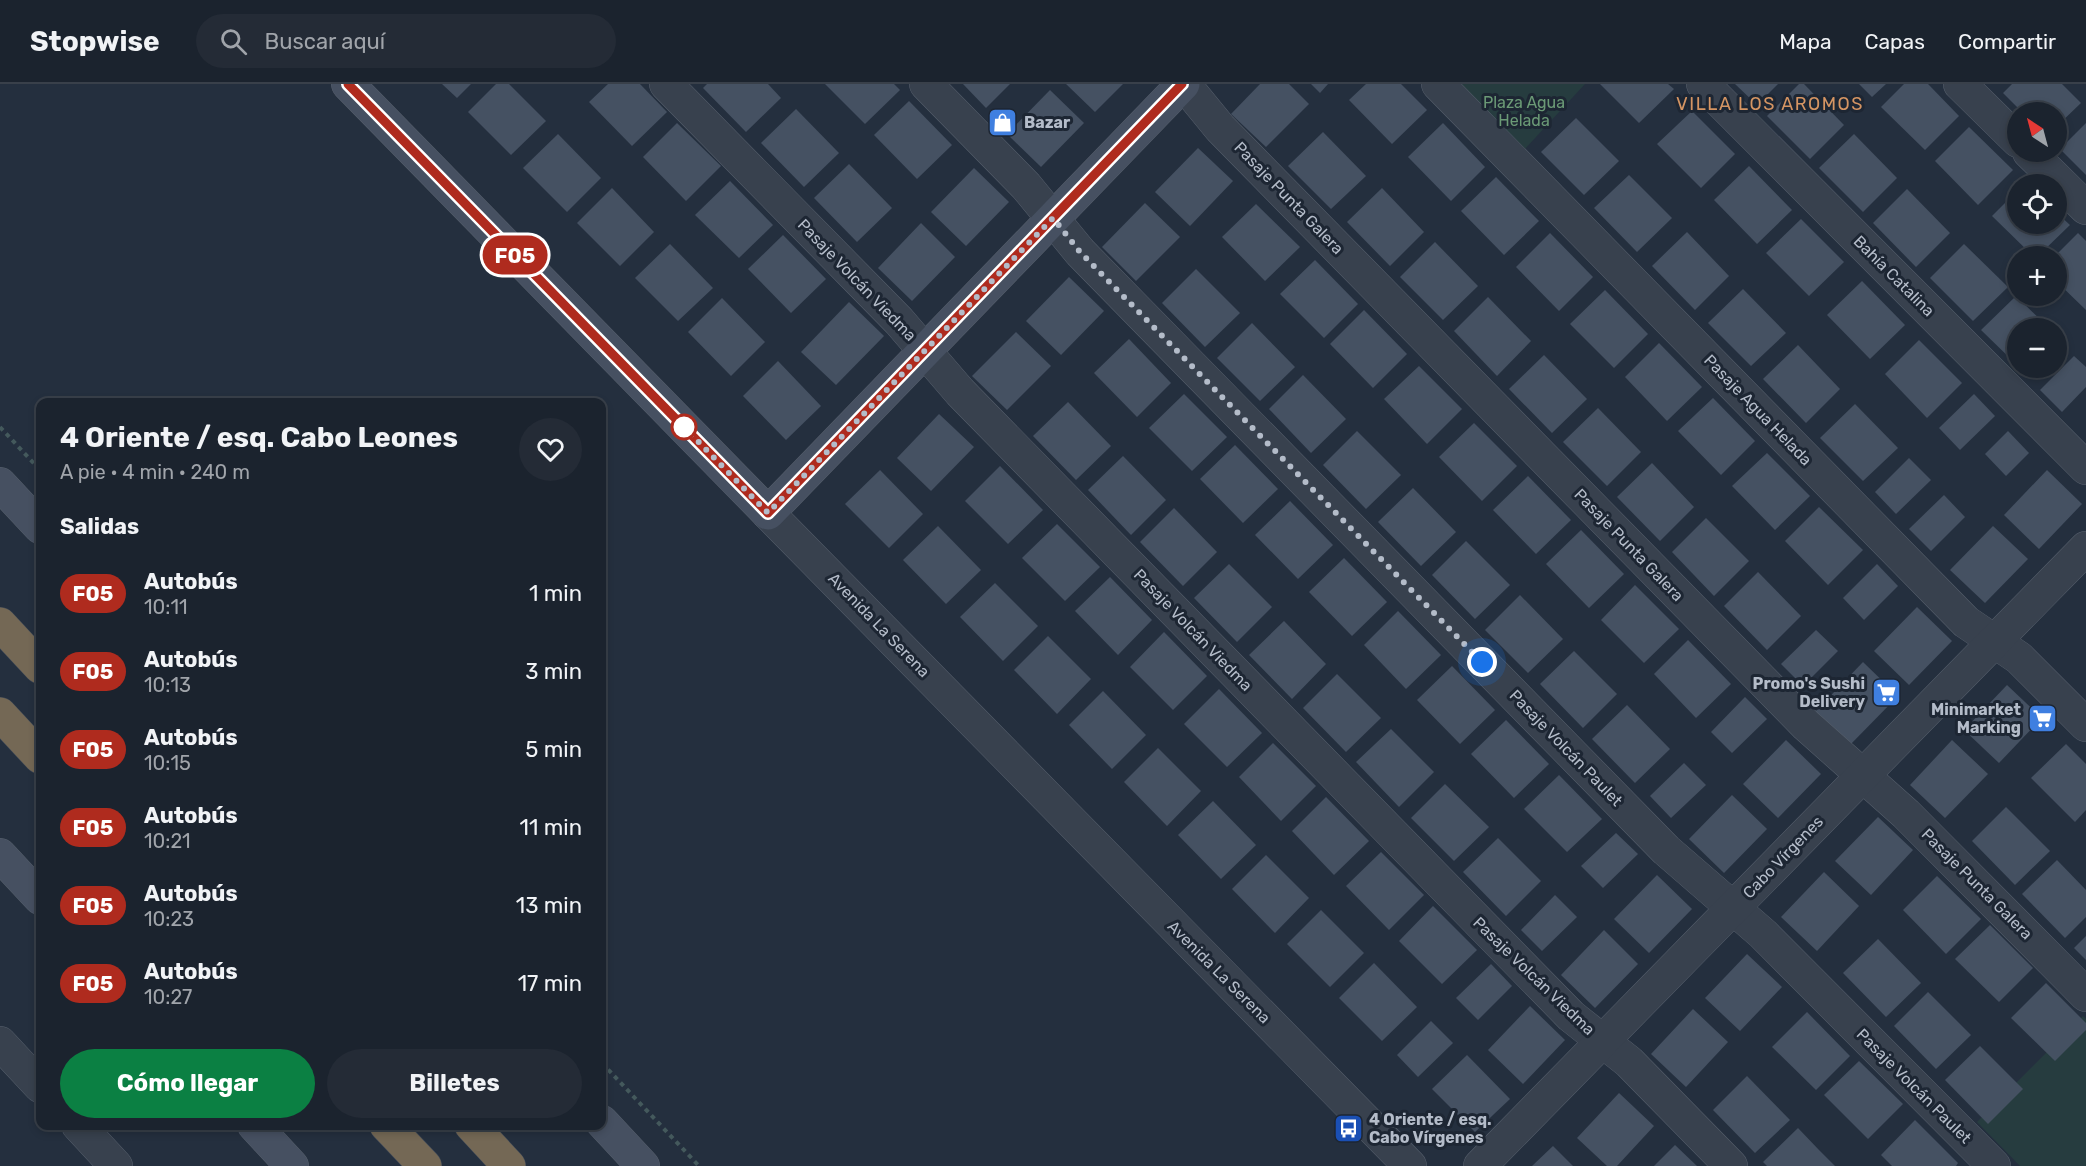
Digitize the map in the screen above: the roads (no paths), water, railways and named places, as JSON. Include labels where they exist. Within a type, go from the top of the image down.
[{"type":"highway","points":[[0,624],[36,663]]},
{"type":"highway","points":[[0,714],[36,753]]},
{"type":"highway","points":[[391,1130],[425,1166]]},
{"type":"highway","points":[[476,1130],[509,1166]]},
{"type":"street","name":"Avenida La Serena","points":[[348,84],[1410,1166]]},
{"type":"street","name":"Pasaje Volcán Viedma","points":[[666,84],[899,321],[953,385],[1562,1008],[1629,1062],[1731,1166]]},
{"type":"street","name":"Pasaje Volcán Paulet","points":[[926,84],[1026,186],[1080,252],[1666,850],[1770,941],[1994,1166]]},
{"type":"street","points":[[768,513],[1183,84]]},
{"type":"street","name":"Pasaje Punta Galera","points":[[1183,84],[1220,128],[1806,725],[1906,814],[2086,995]]},
{"type":"street","name":"Pasaje Agua Helada","points":[[1438,84],[1966,622],[2019,658],[2086,725]]},
{"type":"street","name":"Bahía Catalina","points":[[1702,84],[2086,468]]},
{"type":"street","points":[[1960,84],[2007,130]]},
{"type":"street","points":[[2039,162],[2086,208]]},
{"type":"street","points":[[0,484],[36,523]]},
{"type":"street","name":"Cabo Vírgenes","points":[[1480,1166],[2086,548]]},
{"type":"street","points":[[0,855],[36,894]]},
{"type":"street","points":[[0,1043],[36,1082]]},
{"type":"street","points":[[606,1126],[643,1166]]},
{"type":"street","points":[[83,1130],[116,1166]]},
{"type":"street","points":[[259,1130],[292,1166]]},
{"type":"place","name":"Bazar","points":[[1003,122]]},
{"type":"place","name":"Promo's Sushi Delivery","points":[[1886,692]]},
{"type":"place","name":"Minimarket Marking","points":[[2042,718]]},
{"type":"place","name":"4 Oriente / esq. Cabo Vírgenes","points":[[1348,1128]]},
{"type":"district","name":"VILLA LOS AROMOS","points":[[1770,104]]},
{"type":"park label","name":"Plaza Agua Helada","points":[[1524,111]]}]
